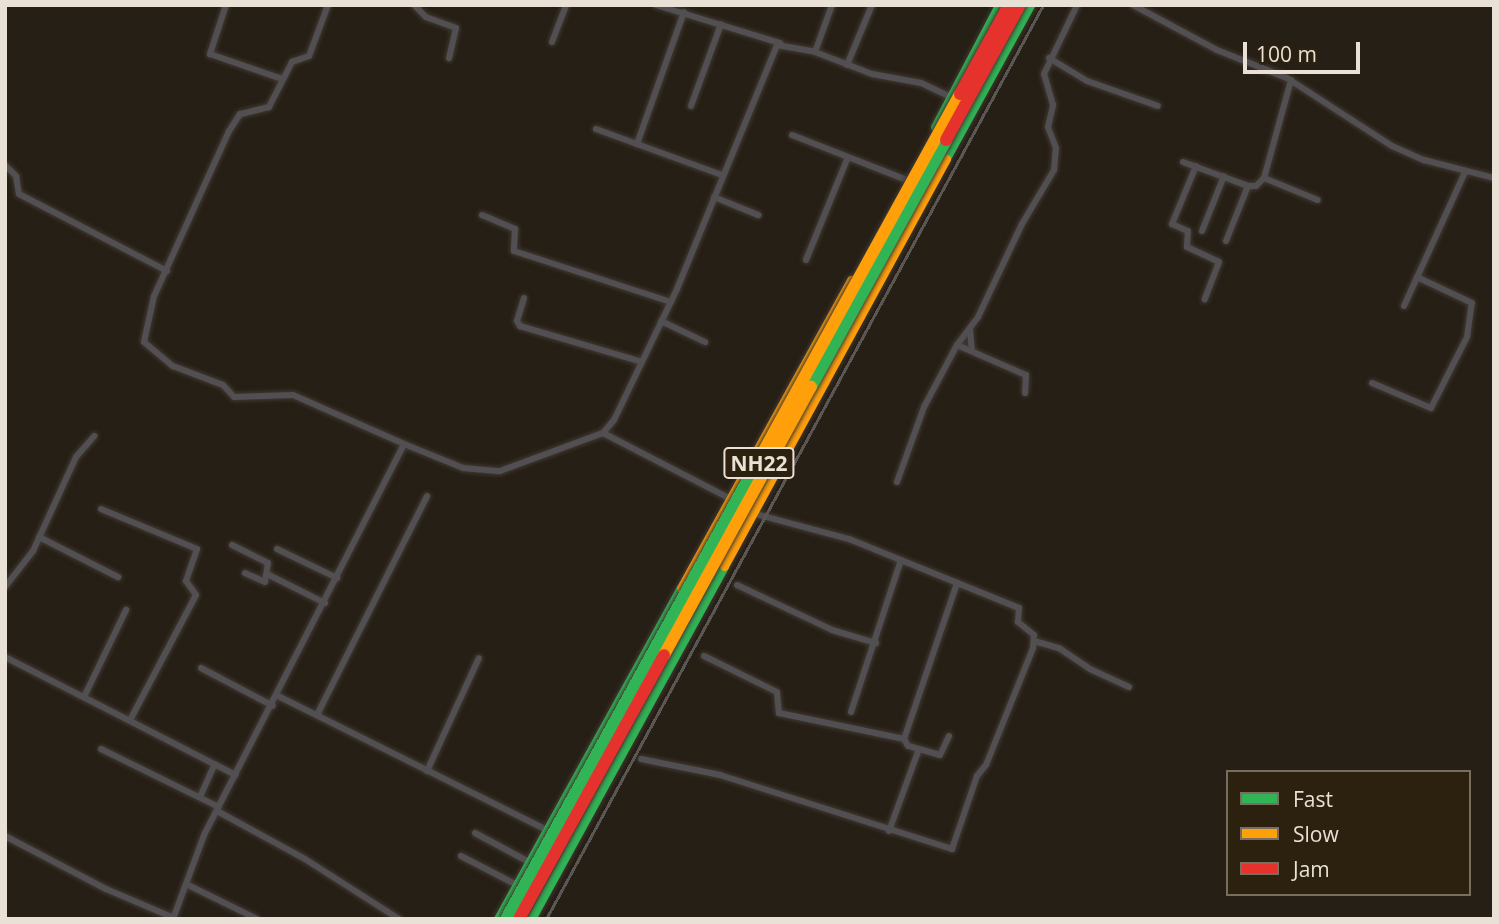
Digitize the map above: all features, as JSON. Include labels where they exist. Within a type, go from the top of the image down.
[{"type":"main road","points":[[499,919],[729,498],[907,180],[999,5]]},
{"type":"main road","name":"NH22","points":[[506,919],[1009,5]]},
{"type":"main road","name":"NH22","points":[[519,919],[1020,5]]},
{"type":"main road","points":[[531,919],[1030,5]]},
{"type":"main road","points":[[970,60],[994,72]]},
{"type":"main road","points":[[710,534],[734,546]]},
{"type":"street","points":[[226,5],[210,54],[282,79]]},
{"type":"street","points":[[328,5],[301,58],[282,79],[269,107],[243,112],[235,120],[154,296],[144,338],[161,358],[220,382],[234,397],[293,395],[463,468],[500,471],[603,433],[614,420],[671,302],[722,175],[780,43]]},
{"type":"street","points":[[414,5],[426,17],[456,28],[449,58]]},
{"type":"street","points":[[552,42],[566,5]]},
{"type":"street","points":[[656,5],[815,52],[847,65],[921,83],[951,97]]},
{"type":"street","points":[[815,52],[832,5]]},
{"type":"street","points":[[847,65],[872,5]]},
{"type":"street","points":[[897,482],[921,413],[957,345],[970,330],[1054,170],[1056,148],[1048,127],[1053,103],[1044,79],[1049,58],[1077,5]]},
{"type":"street","points":[[1133,5],[1217,50],[1291,80],[1392,146],[1465,172],[1494,177]]},
{"type":"street","points":[[637,144],[684,12]]},
{"type":"street","points":[[691,106],[721,24]]},
{"type":"street","points":[[1049,58],[1087,81],[1158,106]]},
{"type":"street","points":[[1183,162],[1248,186],[1256,186],[1264,178],[1291,80]]},
{"type":"street","points":[[596,129],[722,175]]},
{"type":"street","points":[[792,135],[907,180]]},
{"type":"street","points":[[806,260],[848,157]]},
{"type":"street","points":[[5,165],[16,176],[19,194],[167,271]]},
{"type":"street","points":[[1196,166],[1172,224],[1188,231],[1186,247],[1219,262],[1205,299]]},
{"type":"street","points":[[1404,306],[1465,172]]},
{"type":"street","points":[[1202,231],[1224,176]]},
{"type":"street","points":[[1264,178],[1318,200]]},
{"type":"street","points":[[1226,241],[1248,186]]},
{"type":"street","points":[[713,197],[758,215]]},
{"type":"street","points":[[482,215],[515,229],[514,251],[671,302]]},
{"type":"street","points":[[1372,383],[1431,408],[1467,337],[1472,303],[1417,276]]},
{"type":"street","points":[[524,298],[520,326],[642,362]]},
{"type":"street","points":[[662,321],[705,342]]},
{"type":"street","points":[[970,330],[972,351]]},
{"type":"street","points":[[957,345],[1028,376],[1025,393]]},
{"type":"street","points":[[603,433],[729,498]]},
{"type":"street","points":[[5,587],[40,537],[76,457],[94,436]]},
{"type":"street","points":[[5,836],[106,889],[174,918],[218,809],[273,706],[404,444]]},
{"type":"street","points":[[317,715],[427,496]]},
{"type":"street","points":[[101,509],[197,550],[186,580],[196,595],[130,720]]},
{"type":"street","points":[[641,759],[712,773],[951,849],[976,776],[986,765],[1034,641],[1032,632],[1018,622],[1018,606],[836,534],[752,513]]},
{"type":"street","points":[[40,537],[118,577]]},
{"type":"street","points":[[232,545],[267,562],[264,582],[245,573]]},
{"type":"street","points":[[277,549],[337,578]]},
{"type":"street","points":[[851,712],[876,643],[901,560]]},
{"type":"street","points":[[267,574],[325,603]]},
{"type":"street","points":[[904,739],[957,583]]},
{"type":"street","points":[[737,585],[836,632],[876,643]]},
{"type":"street","points":[[85,697],[126,610]]},
{"type":"street","points":[[1034,641],[1059,648],[1090,669],[1129,687]]},
{"type":"street","points":[[704,656],[777,692],[779,713],[904,739],[919,749],[941,754],[949,736]]},
{"type":"street","points":[[5,657],[236,775]]},
{"type":"street","points":[[427,771],[479,657]]},
{"type":"street","points":[[201,668],[273,706]]},
{"type":"street","points":[[278,696],[547,830]]},
{"type":"street","points":[[101,749],[200,797],[402,918]]},
{"type":"street","points":[[889,831],[919,749]]},
{"type":"street","points":[[200,797],[215,764]]},
{"type":"street","points":[[475,833],[554,875]]},
{"type":"street","points":[[461,856],[517,885]]},
{"type":"street","points":[[186,884],[257,919]]},
{"type":"railway","points":[[546,919],[1043,5]]},
{"type":"traffic: fast","points":[[935,127],[999,5]]},
{"type":"traffic: fast","points":[[946,158],[1030,5]]},
{"type":"traffic: fast","points":[[811,387],[946,140]]},
{"type":"traffic: fast","points":[[506,919],[756,465]]},
{"type":"traffic: fast","points":[[531,919],[724,566]]},
{"type":"traffic: fast","points":[[498,919],[681,588]]},
{"type":"traffic: slow","points":[[756,465],[960,94]]},
{"type":"traffic: slow","points":[[724,566],[946,158]]},
{"type":"traffic: slow","points":[[681,588],[851,280]]},
{"type":"traffic: slow","points":[[664,655],[811,387]]},
{"type":"traffic: jam","points":[[960,94],[1009,5]]},
{"type":"traffic: jam","points":[[946,140],[1020,5]]},
{"type":"traffic: jam","points":[[519,919],[664,655]]}]
